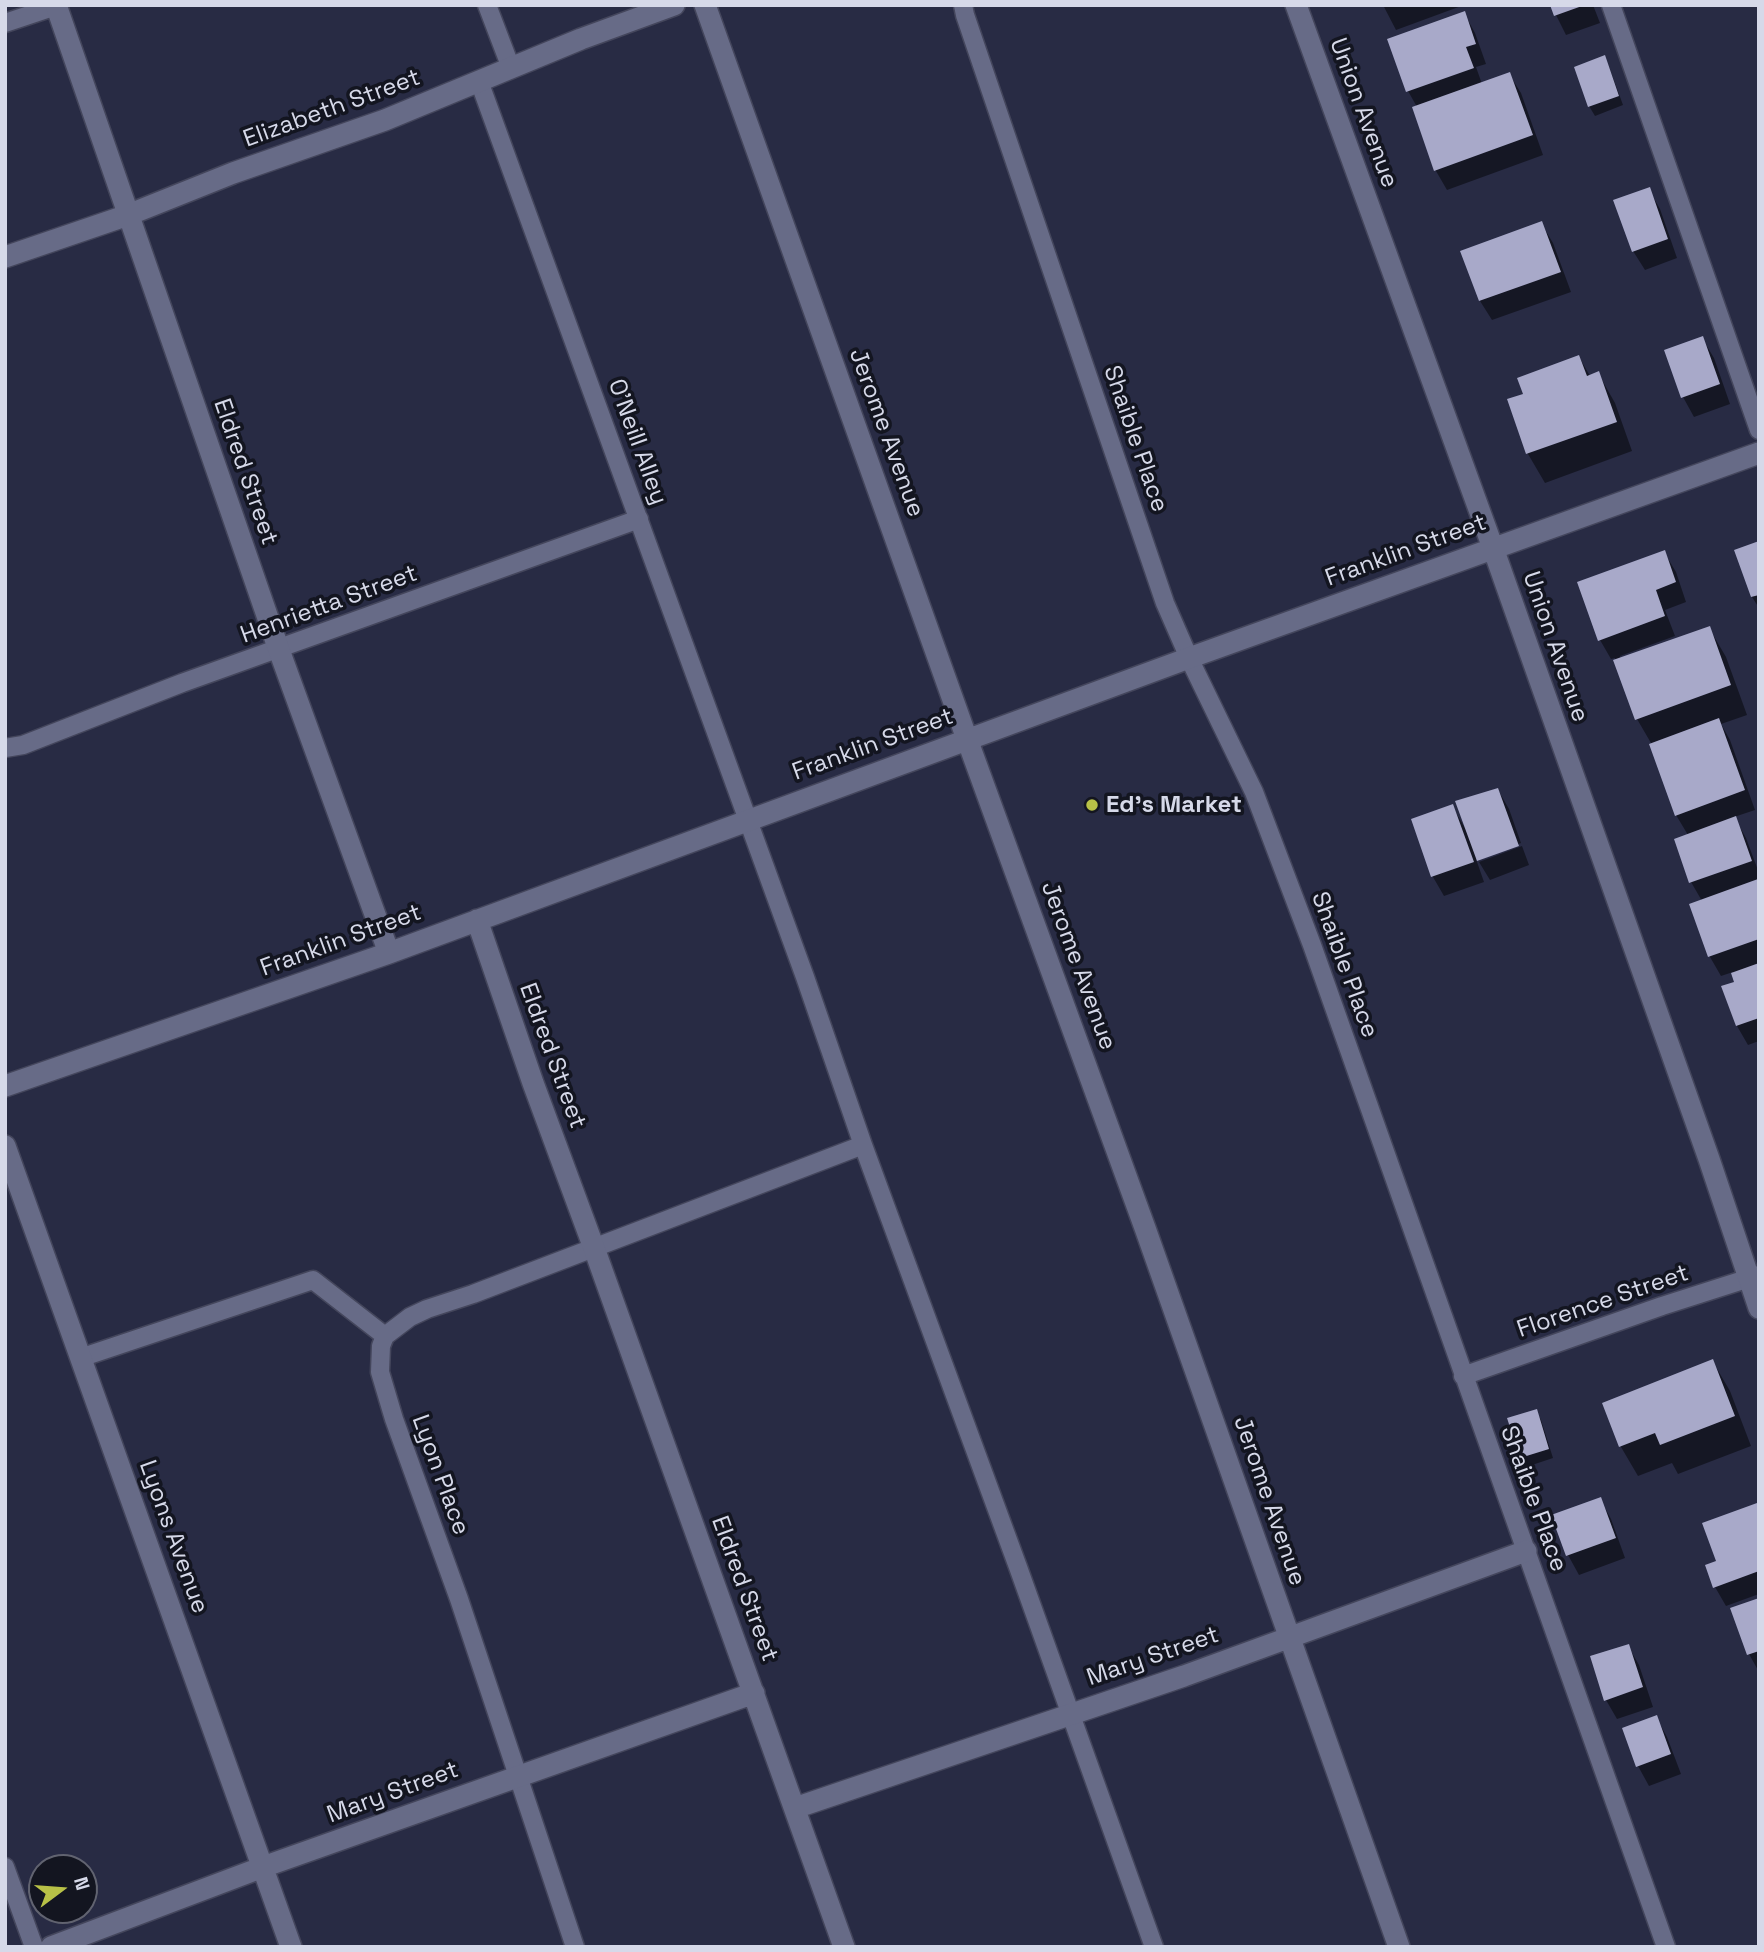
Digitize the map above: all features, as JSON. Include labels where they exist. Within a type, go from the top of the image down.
[{"type":"street","name":"Elizabeth Street","points":[[5,257],[128,215],[233,173],[385,120],[581,39],[674,5]]},
{"type":"street","name":"Jerome Avenue","points":[[705,5],[967,739],[1146,1228],[1399,1947]]},
{"type":"street","name":"Union Avenue","points":[[1296,5],[1754,1277],[1759,1308]]},
{"type":"street","name":"Eldred Street","points":[[56,6],[279,650],[389,953]]},
{"type":"street","name":"Franklin Street","points":[[5,1086],[389,953],[967,739],[1759,453]]},
{"type":"street","name":"Eldred Street","points":[[477,920],[533,1083],[844,1947]]},
{"type":"street","name":"Lyons Avenue","points":[[5,1146],[291,1947]]},
{"type":"street","name":"Mary Street","points":[[795,1808],[1184,1676],[1526,1551]]},
{"type":"street","name":"Mary Street","points":[[51,1947],[263,1867],[754,1693]]},
{"type":"lane","points":[[487,5],[511,68]]},
{"type":"lane","name":"Shaible Place","points":[[963,5],[1165,603],[1254,792],[1312,945],[1666,1947]]},
{"type":"lane","points":[[1611,5],[1759,430]]},
{"type":"lane","name":"Eldred Street","points":[[5,23],[56,6]]},
{"type":"lane","name":"O'Neill Alley","points":[[479,81],[1154,1947]]},
{"type":"lane","name":"Henrietta Street","points":[[5,748],[37,740],[182,683],[639,519]]},
{"type":"lane","points":[[80,1358],[313,1280],[385,1336],[410,1317],[427,1309],[473,1294],[863,1144]]},
{"type":"lane","name":"Florence Street","points":[[1463,1376],[1754,1277]]},
{"type":"lane","name":"Lyon Place","points":[[385,1336],[381,1346],[380,1372],[394,1419],[460,1599],[575,1947]]},
{"type":"lane","points":[[5,1867],[34,1947]]},
{"type":"building","points":[[1550,5],[1582,5],[1582,6],[1554,16]]},
{"type":"building","points":[[1465,11],[1476,44],[1466,47],[1474,68],[1406,92],[1387,39]]},
{"type":"building","points":[[1605,55],[1619,96],[1588,107],[1574,67]]},
{"type":"building","points":[[1510,72],[1533,135],[1434,171],[1412,107]]},
{"type":"building","points":[[1650,187],[1668,239],[1632,252],[1613,200]]},
{"type":"building","points":[[1542,221],[1561,272],[1479,301],[1460,251]]},
{"type":"building","points":[[1703,336],[1720,384],[1681,398],[1664,350]]},
{"type":"building","points":[[1579,355],[1587,376],[1599,371],[1617,422],[1526,454],[1507,399],[1523,394],[1517,378]]},
{"type":"building","points":[[1759,541],[1759,595],[1751,597],[1734,550]]},
{"type":"building","points":[[1665,550],[1676,582],[1656,590],[1665,616],[1598,641],[1577,582]]},
{"type":"building","points":[[1710,626],[1731,685],[1635,720],[1613,660]]},
{"type":"building","points":[[1719,718],[1745,790],[1675,816],[1649,744]]},
{"type":"building","points":[[1498,788],[1519,846],[1477,861],[1455,801]]},
{"type":"building","points":[[1453,804],[1474,862],[1431,877],[1411,819]]},
{"type":"building","points":[[1736,816],[1752,861],[1689,883],[1674,839]]},
{"type":"building","points":[[1758,879],[1759,939],[1708,957],[1689,904]]},
{"type":"building","points":[[1759,963],[1759,1018],[1736,1026],[1721,986],[1734,982],[1731,973]]},
{"type":"building","points":[[1713,1359],[1735,1416],[1660,1445],[1655,1433],[1619,1447],[1602,1403]]},
{"type":"building","points":[[1537,1409],[1549,1449],[1520,1458],[1507,1418]]},
{"type":"building","points":[[1601,1497],[1616,1538],[1566,1556],[1551,1515]]},
{"type":"building","points":[[1757,1503],[1759,1571],[1713,1588],[1705,1565],[1716,1561],[1702,1523]]},
{"type":"building","points":[[1759,1598],[1759,1651],[1747,1655],[1730,1608]]},
{"type":"building","points":[[1629,1644],[1643,1687],[1604,1701],[1590,1656]]},
{"type":"building","points":[[1657,1715],[1671,1754],[1636,1767],[1622,1728]]},
{"type":"place","name":"Ed's Market","points":[[1092,805]]}]
